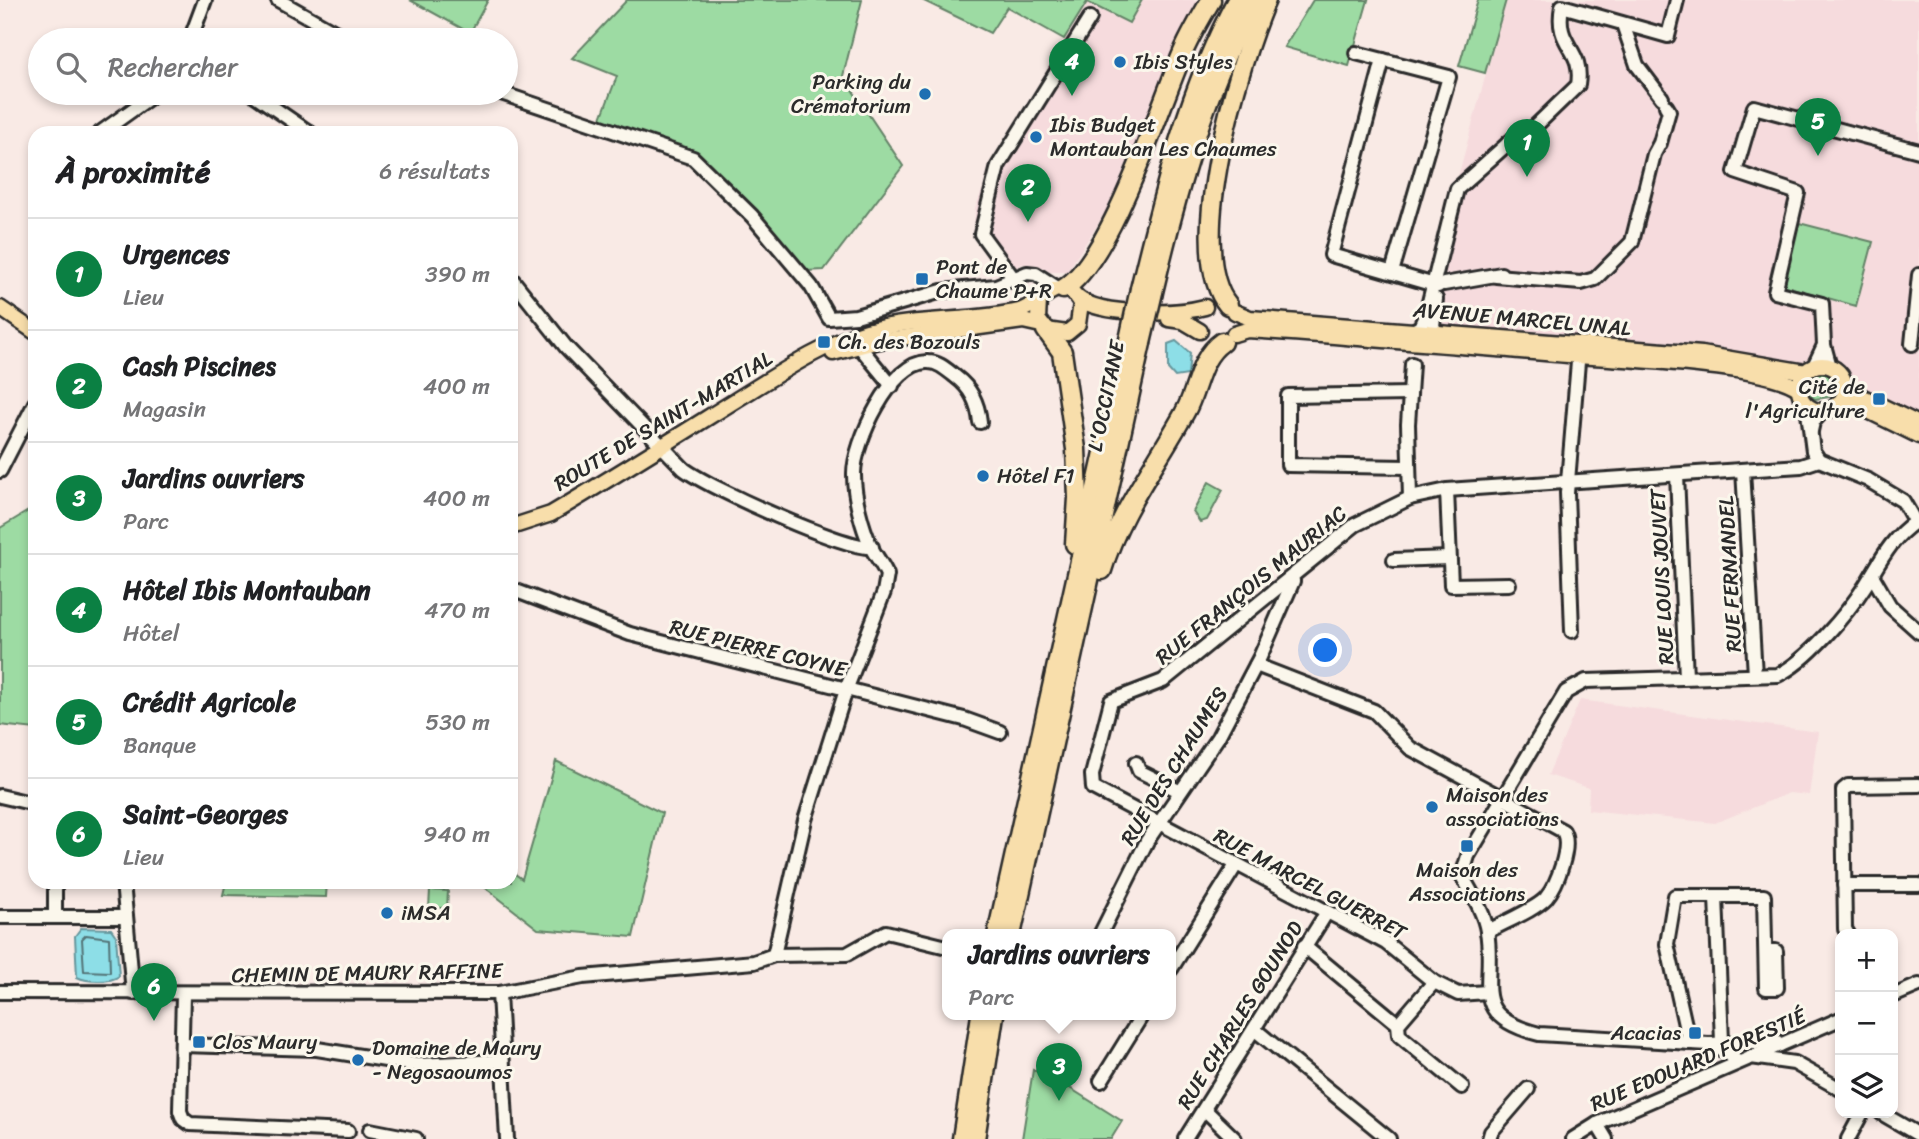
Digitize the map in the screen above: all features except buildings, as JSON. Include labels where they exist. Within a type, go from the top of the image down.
[{"type":"highway","points":[[1066,291],[1085,268],[1136,175],[1183,53],[1211,0]]},
{"type":"highway","name":"L'OCCITANE","points":[[998,929],[1070,635],[1177,145],[1212,51],[1237,0]]},
{"type":"highway","name":"L'OCCITANE","points":[[1146,290],[1195,130],[1235,33],[1252,0]]},
{"type":"highway","points":[[1232,309],[1219,294],[1213,272],[1213,209],[1232,99],[1266,0]]},
{"type":"highway","points":[[1044,327],[1062,352],[1078,474],[1075,543],[1066,589],[1070,635]]},
{"type":"highway","points":[[1070,635],[1092,603],[1121,519],[1186,410],[1208,355],[1228,338]]},
{"type":"highway","name":"L'OCCITANE","points":[[1012,929],[1070,635]]},
{"type":"highway","points":[[962,1139],[980,1020]]},
{"type":"highway","points":[[975,1139],[994,1020]]},
{"type":"main road","points":[[1066,291],[1088,306],[1103,309],[1181,312],[1216,302],[1232,309],[1238,323],[1228,338],[1209,340],[1200,331],[1175,319],[1098,317],[1078,324],[1067,333],[1044,327],[1037,313],[1040,299],[1066,291]]},
{"type":"main road","points":[[1066,291],[1082,310],[1078,324]]},
{"type":"main road","name":"ROUTE DE SAINT-MARTIAL","points":[[518,525],[551,514],[826,348],[865,332],[921,322],[1022,310],[1040,299]]},
{"type":"main road","points":[[1200,331],[1198,318],[1205,307]]},
{"type":"main road","points":[[0,308],[28,327]]},
{"type":"main road","name":"AVENUE MARCEL UNAL","points":[[1232,309],[1250,318],[1666,351],[1810,369]]},
{"type":"main road","name":"ROUTE DE SAINT-MARTIAL","points":[[798,364],[879,341],[1023,321],[1044,327]]},
{"type":"main road","points":[[859,346],[866,337],[921,322]]},
{"type":"main road","name":"AVENUE MARCEL UNAL","points":[[1228,338],[1247,330],[1326,334],[1705,366],[1780,379],[1799,390]]},
{"type":"main road","points":[[1844,384],[1843,396],[1838,403],[1824,410],[1807,405],[1799,390],[1810,369],[1830,367],[1839,373],[1844,384],[1857,394],[1919,424]]},
{"type":"main road","points":[[1838,403],[1856,405],[1919,436]]},
{"type":"street","points":[[194,28],[205,0]]},
{"type":"street","points":[[278,0],[328,28]]},
{"type":"street","points":[[1326,334],[1420,339],[1433,331],[1438,281],[1437,261],[1457,189],[1508,143],[1565,101],[1578,85],[1580,76],[1575,53],[1563,39],[1558,25],[1562,6],[1668,36],[1677,0]]},
{"type":"street","points":[[1014,279],[981,234],[998,166],[1090,18]]},
{"type":"street","points":[[1383,60],[1331,256],[1438,281],[1496,276],[1589,283],[1632,242],[1654,154],[1669,111],[1637,65],[1623,24]]},
{"type":"street","points":[[1356,52],[1449,77],[1392,272]]},
{"type":"street","points":[[518,99],[693,158],[752,216],[786,256],[811,286],[829,318],[856,316],[942,291],[996,286],[1020,274],[1032,273],[1066,291]]},
{"type":"street","points":[[110,126],[139,105]]},
{"type":"street","points":[[269,105],[300,126]]},
{"type":"street","points":[[1830,367],[1824,345],[1822,304],[1775,292],[1798,193],[1735,172],[1754,107],[1919,151]]},
{"type":"street","points":[[1032,273],[1039,281],[1040,299]]},
{"type":"street","points":[[1912,344],[1919,275]]},
{"type":"street","points":[[1412,331],[1424,320],[1438,281]]},
{"type":"street","points":[[518,287],[566,347],[684,469],[703,482],[825,535],[860,548],[872,547]]},
{"type":"street","points":[[875,365],[872,350],[879,341]]},
{"type":"street","points":[[1810,369],[1824,345]]},
{"type":"street","points":[[859,346],[892,386]]},
{"type":"street","points":[[1572,631],[1568,482],[1577,351],[1666,351]]},
{"type":"street","points":[[774,955],[805,820],[846,690],[884,592],[887,575],[872,547],[857,500],[854,454],[877,404],[914,365],[926,361],[938,364],[967,385],[979,410],[979,422]]},
{"type":"street","points":[[1410,498],[1408,467],[1412,364]]},
{"type":"street","points":[[1408,467],[1288,465],[1288,396],[1410,394]]},
{"type":"street","points":[[1790,1062],[1784,1043],[1776,1041],[1689,1043],[1539,1034],[1514,1027],[1492,1006],[1487,992],[1487,932],[1479,907],[1462,877],[1468,856],[1566,692],[1586,681],[1778,675],[1793,667],[1868,580],[1899,533],[1914,522],[1903,501],[1868,480],[1816,455],[1807,405]]},
{"type":"street","points":[[1811,430],[1813,422],[1824,410]]},
{"type":"street","points":[[0,471],[28,417]]},
{"type":"street","name":"RUE FRANÇOIS MAURIAC","points":[[1159,825],[1093,788],[1093,775],[1111,701],[1163,681],[1355,525],[1410,498],[1447,490],[1787,467],[1816,455]]},
{"type":"street","name":"RUE FERNANDEL","points":[[1743,470],[1755,675]]},
{"type":"street","name":"RUE LOUIS JOUVET","points":[[1677,475],[1686,677]]},
{"type":"street","points":[[1447,490],[1451,585],[1509,584]]},
{"type":"street","points":[[1394,560],[1449,558]]},
{"type":"street","name":"RUE DES CHAUMES","points":[[1103,929],[1147,841],[1178,791],[1218,737],[1256,665],[1294,577]]},
{"type":"street","points":[[1868,580],[1919,632]]},
{"type":"street","name":"RUE PIERRE COYNE","points":[[518,592],[630,634],[964,719],[1000,732]]},
{"type":"street","points":[[1256,665],[1374,711],[1410,748],[1565,835],[1568,844],[1566,853],[1545,898],[1487,932]]},
{"type":"street","points":[[1136,763],[1139,771],[1178,791]]},
{"type":"street","points":[[1848,929],[1844,885],[1843,790],[1848,786],[1919,785]]},
{"type":"street","points":[[0,796],[28,802]]},
{"type":"street","name":"RUE MARCEL GUERRET","points":[[1159,825],[1385,943],[1434,982],[1458,994],[1487,992]]},
{"type":"street","points":[[1176,961],[1236,865]]},
{"type":"street","points":[[1844,885],[1919,885]]},
{"type":"street","points":[[55,889],[55,917]]},
{"type":"street","points":[[124,889],[133,993]]},
{"type":"street","points":[[1689,1043],[1667,944],[1675,896],[1765,896],[1766,951]]},
{"type":"street","points":[[1716,897],[1719,1070]]},
{"type":"street","name":"RUE CHARLES GOUNOD","points":[[1185,1139],[1327,912]]},
{"type":"street","points":[[0,917],[126,917]]},
{"type":"street","name":"CHEMIN DE MAURY RAFFINE","points":[[0,992],[183,995],[499,993],[583,976],[754,961],[774,955],[846,954],[886,932],[942,946]]},
{"type":"street","points":[[1304,946],[1398,1024],[1399,1035],[1409,1045],[1462,1087]]},
{"type":"street","points":[[1398,1024],[1434,982]]},
{"type":"street","points":[[1898,994],[1919,985]]},
{"type":"street","points":[[499,993],[500,1061],[507,1139]]},
{"type":"street","points":[[183,995],[180,1111],[183,1119],[190,1124],[348,1131]]},
{"type":"street","points":[[1101,1081],[1139,1020]]},
{"type":"street","name":"RUE EDOUARD FORESTIÉ","points":[[1573,1139],[1597,1124],[1835,1021]]},
{"type":"street","points":[[1254,1029],[1389,1139]]},
{"type":"street","points":[[1720,1044],[1739,1057],[1738,1062]]},
{"type":"street","points":[[182,1045],[317,1049],[417,1065],[500,1061]]},
{"type":"street","points":[[1751,1057],[1790,1062],[1835,1086]]},
{"type":"street","points":[[1489,1139],[1491,1132],[1528,1089]]},
{"type":"street","points":[[1205,1110],[1235,1139]]},
{"type":"street","points":[[1849,1139],[1860,1118]]},
{"type":"street","points":[[1890,1118],[1919,1135]]},
{"type":"street","points":[[1597,1124],[1606,1139]]},
{"type":"street","points":[[370,1130],[416,1139]]},
{"type":"shaded area","points":[[1142,0],[1199,0],[1168,62],[1120,190],[1067,272],[1050,272],[1038,265],[1022,264],[1001,277],[974,237],[975,208],[997,155],[1087,1],[1129,23]]},
{"type":"shaded area","points":[[1506,0],[1919,0],[1919,417],[1857,386],[1784,365],[1440,327],[1441,290],[1428,279]]},
{"type":"shaded area","points":[[1580,700],[1818,732],[1809,795],[1789,793],[1715,823],[1588,810],[1589,788],[1548,775]]},
{"type":"green space","points":[[410,0],[488,0],[473,28],[461,28]]},
{"type":"green space","points":[[627,0],[862,0],[843,76],[903,166],[824,270],[805,271],[725,179],[687,148],[600,121],[617,76],[572,58]]},
{"type":"green space","points":[[922,0],[1142,0],[1129,23],[1087,2],[1064,39],[1007,7],[990,33]]},
{"type":"green space","points":[[1313,0],[1368,0],[1349,66],[1284,47]]},
{"type":"green space","points":[[1478,0],[1506,0],[1485,73],[1459,66]]},
{"type":"green space","points":[[1799,223],[1873,242],[1856,306],[1785,286],[1782,281]]},
{"type":"green space","points":[[1817,372],[1828,374],[1834,389],[1808,380]]},
{"type":"green space","points":[[1806,383],[1833,392],[1829,397],[1815,399],[1809,395]]},
{"type":"green space","points":[[1209,482],[1223,490],[1207,520],[1200,522],[1193,512]]},
{"type":"green space","points":[[28,511],[28,728],[0,725],[0,528]]},
{"type":"green space","points":[[556,761],[662,813],[633,937],[538,929],[487,889],[518,889],[518,876],[522,879]]},
{"type":"green space","points":[[224,889],[327,889],[326,897],[223,895]]},
{"type":"green space","points":[[430,890],[448,891],[447,908],[429,908]]},
{"type":"green space","points":[[1033,1070],[1057,1080],[1122,1121],[1111,1139],[1022,1139]]},
{"type":"water","points":[[1176,341],[1190,353],[1188,375],[1175,377],[1168,369],[1168,344]]},
{"type":"water","points":[[81,928],[111,929],[116,936],[119,976],[98,981],[77,977],[75,936]]},
{"type":"place","name":"Ibis Styles","points":[[1120,62]]},
{"type":"place","name":"Parking du Crématorium","points":[[925,94]]},
{"type":"place","name":"Hôtel Ibis Montauban","points":[[1072,96]]},
{"type":"place","name":"Ibis Budget Montauban Les Chaumes","points":[[1036,137]]},
{"type":"place","name":"Crédit Agricole","points":[[1818,156]]},
{"type":"place","name":"Urgences","points":[[1527,177]]},
{"type":"place","name":"Cash Piscines","points":[[1028,222]]},
{"type":"place","name":"Pont de Chaume P+R","points":[[922,279]]},
{"type":"place","name":"Ch. des Bozouls","points":[[824,342]]},
{"type":"place","name":"Cité de l'Agriculture","points":[[1879,399]]},
{"type":"place","name":"Hôtel F1","points":[[983,476]]},
{"type":"place","name":"Maison des associations","points":[[1432,807]]},
{"type":"place","name":"Maison des Associations","points":[[1467,846]]},
{"type":"place","name":"iMSA","points":[[387,913]]},
{"type":"place","name":"Saint-Georges","points":[[154,1021]]},
{"type":"place","name":"Acacias","points":[[1695,1033]]},
{"type":"place","name":"Clos Maury","points":[[199,1042]]},
{"type":"place","name":"Domaine de Maury - Negosaoumos","points":[[358,1060]]},
{"type":"place","name":"Jardins ouvriers","points":[[1059,1101]]}]
